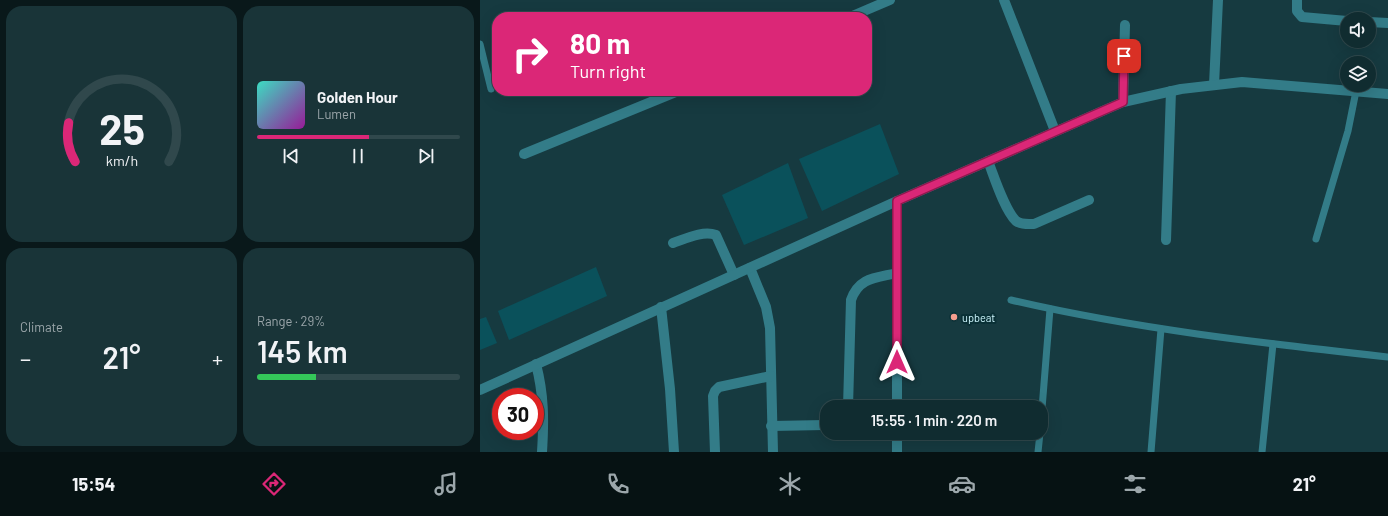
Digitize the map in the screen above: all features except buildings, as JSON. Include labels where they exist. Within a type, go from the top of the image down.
[{"type":"street","points":[[862,12],[890,0]]},
{"type":"street","points":[[1004,0],[1055,131]]},
{"type":"street","points":[[1214,85],[1218,0]]},
{"type":"street","points":[[1297,0],[1297,11],[1302,17],[1340,20]]},
{"type":"street","points":[[1376,22],[1388,23]]},
{"type":"street","points":[[1123,102],[1125,25]]},
{"type":"street","points":[[480,390],[897,201],[1123,102],[1171,91],[1242,82],[1340,90]]},
{"type":"street","points":[[1166,240],[1171,91]]},
{"type":"street","points":[[1367,92],[1388,94]]},
{"type":"street","points":[[524,154],[666,96]]},
{"type":"street","points":[[988,161],[1004,200],[1016,221],[1024,224],[1034,224],[1089,200]]},
{"type":"street","points":[[897,201],[897,400]]},
{"type":"street","points":[[673,243],[710,232],[716,235],[734,275]]},
{"type":"street","points":[[750,268],[769,318],[771,426],[773,452]]},
{"type":"street","points":[[848,400],[851,300],[855,290],[864,281],[897,273]]},
{"type":"street","points":[[661,308],[670,390],[674,452]]},
{"type":"street","points":[[536,364],[542,387],[544,408],[542,452]]},
{"type":"street","points":[[715,452],[713,396],[715,390],[719,387],[771,376]]},
{"type":"street","points":[[771,426],[820,425]]},
{"type":"street","points":[[897,440],[898,452]]},
{"type":"lane","points":[[480,44],[491,89]]},
{"type":"lane","points":[[1316,239],[1348,131],[1356,92]]},
{"type":"lane","points":[[1011,300],[1050,309],[1161,329],[1388,357]]},
{"type":"lane","points":[[1043,400],[1050,309]]},
{"type":"lane","points":[[1151,452],[1161,329]]},
{"type":"lane","points":[[1262,452],[1273,344]]},
{"type":"lane","points":[[1038,452],[1039,440]]},
{"type":"place","name":"upbeat","points":[[954,317]]},
{"type":"route","points":[[897,362],[897,201],[1123,102],[1124,56]]}]
